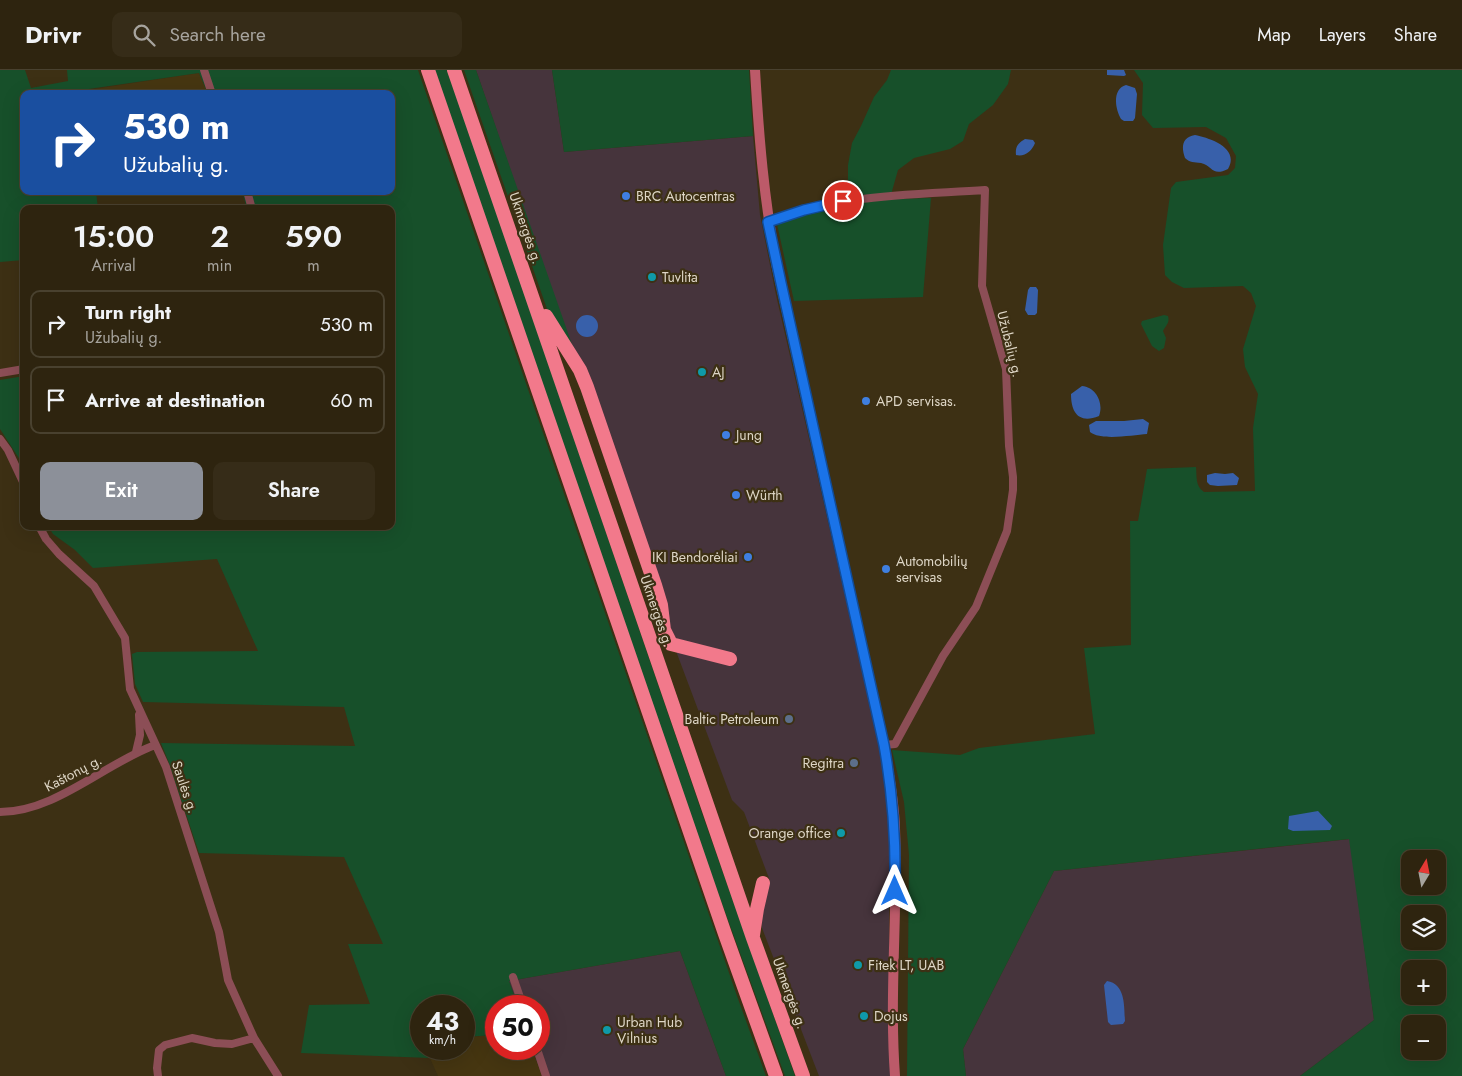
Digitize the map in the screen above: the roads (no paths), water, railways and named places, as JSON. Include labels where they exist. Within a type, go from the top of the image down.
[{"type":"highway","points":[[428,70],[725,934],[776,1076]]},
{"type":"highway","name":"Ukmergės g.","points":[[454,70],[753,938],[804,1076]]},
{"type":"highway","points":[[522,266],[535,283],[548,321],[572,357],[587,387],[661,605],[666,637],[671,644],[730,660]]},
{"type":"highway","points":[[753,938],[763,883]]},
{"type":"main road","points":[[755,70],[762,174],[768,222],[890,779],[895,827],[893,1044],[895,1076]]},
{"type":"street","points":[[204,70],[211,90]]},
{"type":"street","name":"Užubalių g.","points":[[768,222],[804,210],[871,197],[985,190],[982,286],[1008,382],[1008,419],[1013,490],[1007,531],[976,607],[943,656],[895,744],[884,745]]},
{"type":"street","points":[[0,372],[20,370]]},
{"type":"street","points":[[0,439],[8,450],[20,476]]},
{"type":"street","name":"Saulės g.","points":[[41,530],[59,554],[94,586],[124,638],[130,689],[137,708],[152,734],[155,745],[166,767],[216,923],[228,980],[254,1038],[278,1076]]},
{"type":"street","points":[[136,752],[140,734],[137,708]]},
{"type":"street","name":"Kaštonų g.","points":[[0,812],[13,812],[48,801],[136,752],[155,745]]},
{"type":"street","points":[[513,977],[519,995]]},
{"type":"street","points":[[158,1076],[156,1068],[159,1050],[165,1045],[192,1038],[232,1044],[254,1038]]},
{"type":"street","points":[[541,1060],[546,1076]]},
{"type":"water","points":[[1107,70],[1124,70],[1126,75],[1107,75]]},
{"type":"water","points":[[1126,85],[1135,88],[1137,94],[1135,118],[1133,121],[1121,119],[1116,105],[1118,91]]},
{"type":"water","points":[[1195,135],[1222,145],[1227,150],[1231,162],[1228,169],[1219,172],[1205,164],[1190,162],[1185,158],[1183,150],[1185,140]]},
{"type":"water","points":[[1025,139],[1033,140],[1034,146],[1025,154],[1016,155],[1020,142]]},
{"type":"water","points":[[1030,287],[1036,287],[1038,290],[1037,313],[1035,315],[1028,315],[1025,310]]},
{"type":"water","points":[[587,315],[595,318],[598,326],[595,334],[587,337],[579,334],[576,326],[579,318]]},
{"type":"water","points":[[1082,386],[1091,389],[1098,396],[1100,401],[1099,416],[1086,419],[1081,418],[1075,411],[1071,401],[1071,394]]},
{"type":"water","points":[[1143,419],[1149,423],[1147,434],[1109,437],[1095,435],[1090,432],[1089,425],[1096,421]]},
{"type":"water","points":[[1233,473],[1239,478],[1237,485],[1210,485],[1207,482],[1207,475]]},
{"type":"water","points":[[1318,811],[1332,826],[1330,830],[1293,831],[1288,829],[1289,816]]},
{"type":"water","points":[[1107,981],[1113,983],[1121,991],[1125,1021],[1123,1024],[1111,1025],[1108,1022],[1104,985]]},
{"type":"place","name":"BRC Autocentras","points":[[626,196]]},
{"type":"place","name":"Tuvlita","points":[[652,277]]},
{"type":"place","name":"AJ","points":[[702,372]]},
{"type":"place","name":"APD servisas.","points":[[866,401]]},
{"type":"place","name":"Jung","points":[[726,435]]},
{"type":"place","name":"Würth","points":[[736,495]]},
{"type":"place","name":"IKI Bendorėliai","points":[[748,557]]},
{"type":"place","name":"Automobilių servisas","points":[[886,569]]},
{"type":"place","name":"Baltic Petroleum","points":[[789,719]]},
{"type":"place","name":"Regitra","points":[[854,763]]},
{"type":"place","name":"Orange office","points":[[841,833]]},
{"type":"place","name":"Fitek LT, UAB","points":[[858,965]]},
{"type":"place","name":"Dojus","points":[[864,1016]]},
{"type":"place","name":"Urban Hub Vilnius","points":[[607,1030]]}]
